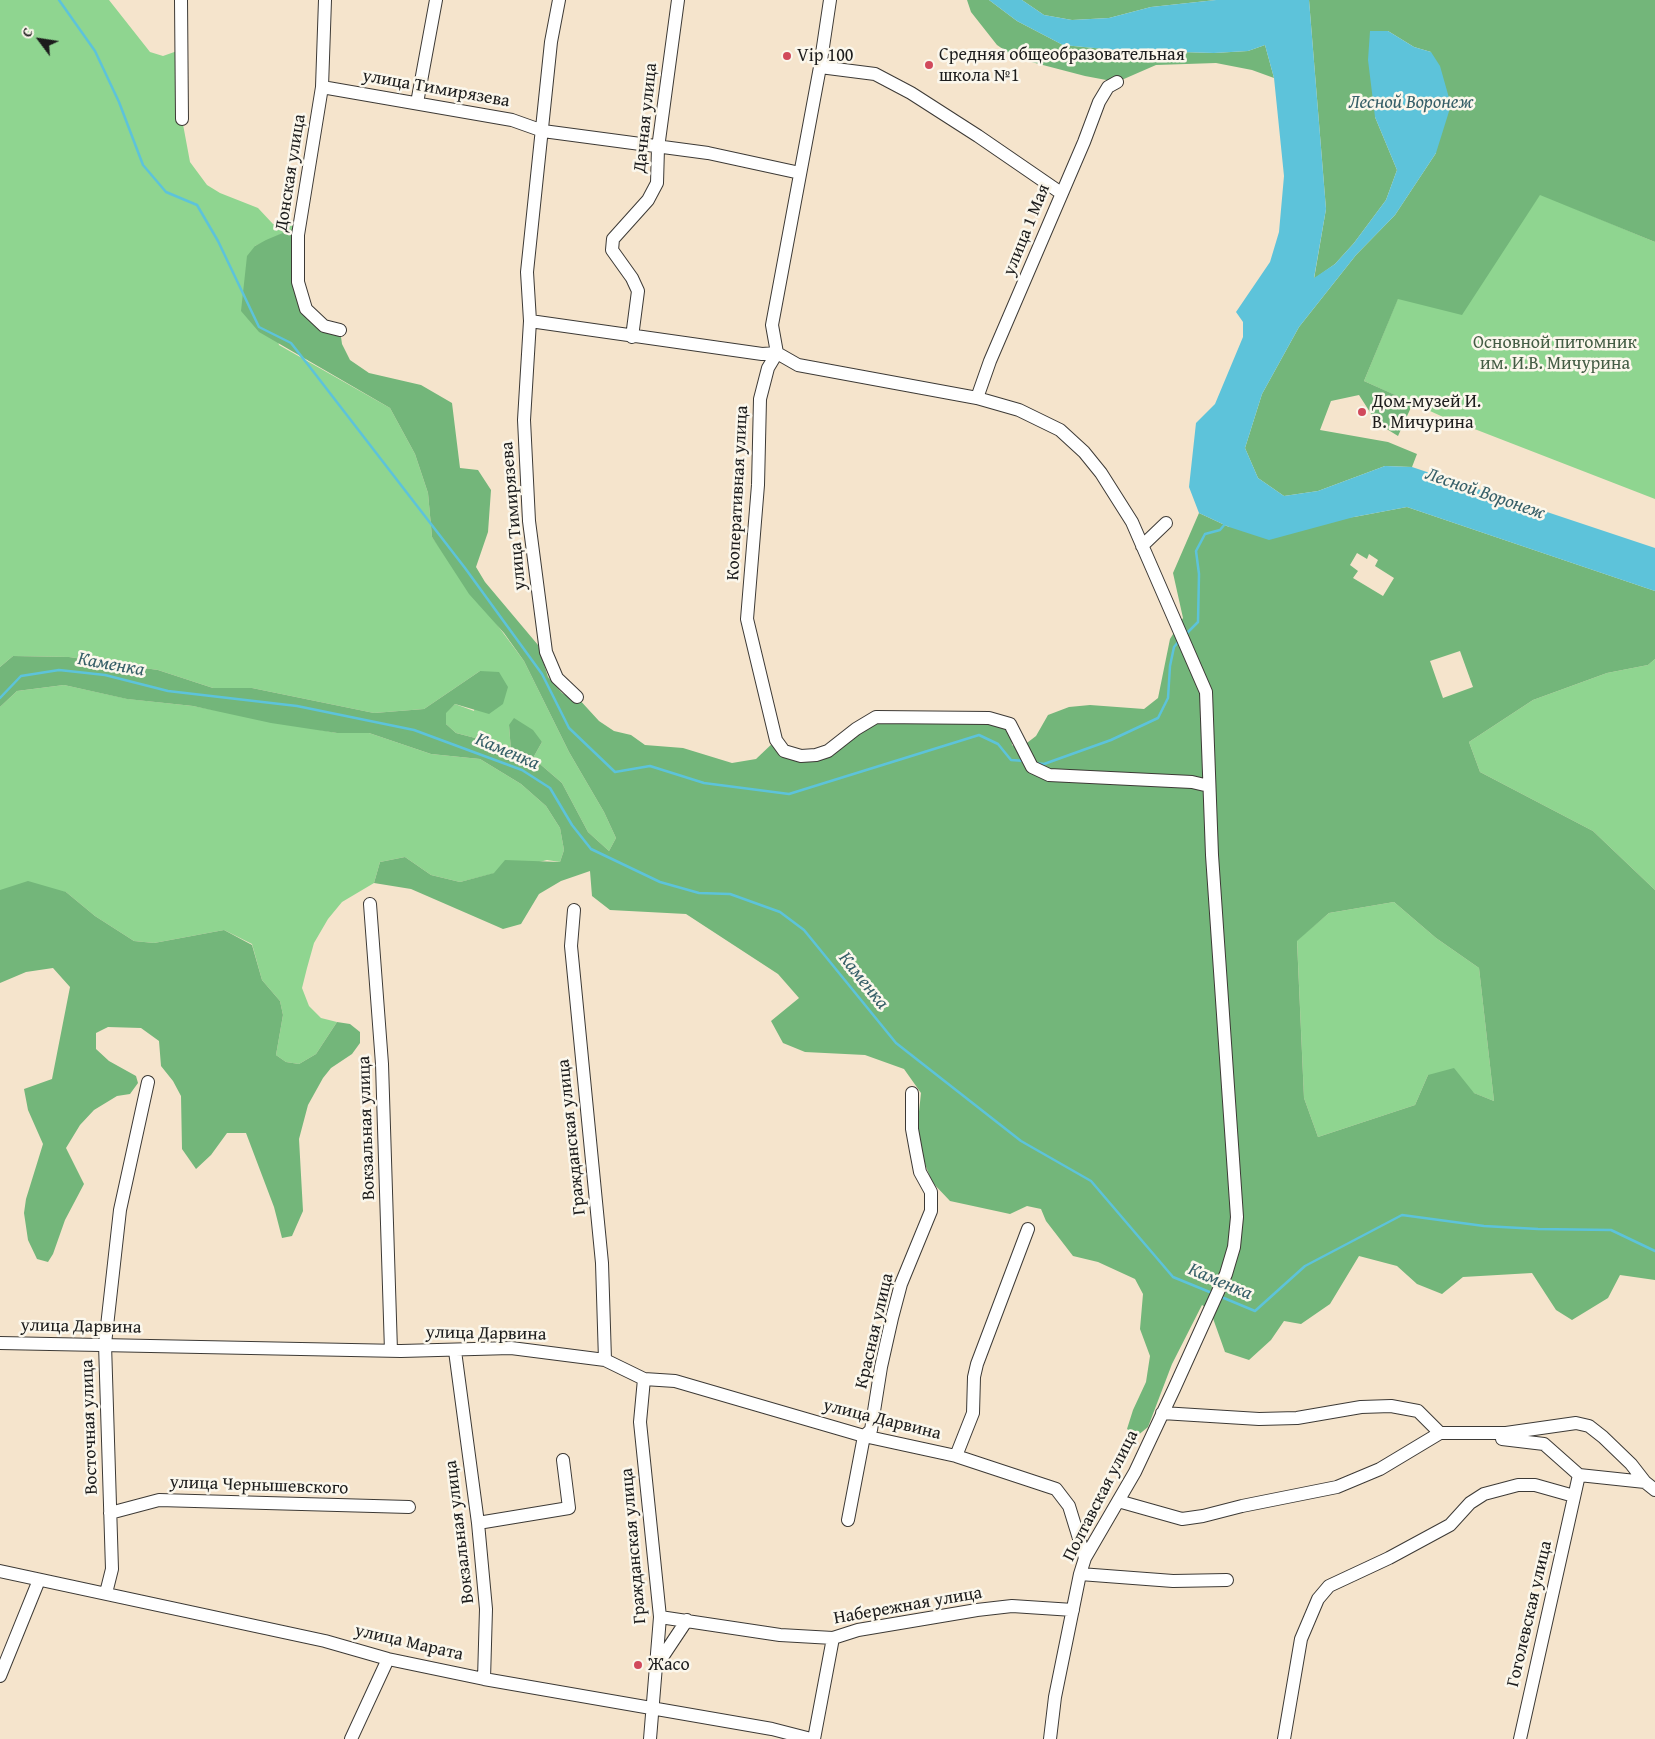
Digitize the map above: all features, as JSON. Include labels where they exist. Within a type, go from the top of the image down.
[{"type":"street","points":[[181,0],[182,119]]},
{"type":"street","name":"Донская улица","points":[[325,0],[322,87],[298,235],[298,282],[306,309],[324,326],[340,330]]},
{"type":"street","points":[[417,103],[436,0]]},
{"type":"street","name":"улица Тимирязева","points":[[559,0],[551,42],[527,272],[530,321],[524,420],[530,530],[546,652],[557,678],[577,697]]},
{"type":"street","name":"Дачная улица","points":[[632,337],[638,291],[632,278],[612,250],[612,239],[648,200],[657,183],[658,148],[678,0]]},
{"type":"street","points":[[777,353],[772,325],[820,67],[830,0]]},
{"type":"street","points":[[820,67],[875,74],[944,115],[1061,193]]},
{"type":"street","name":"улица 1 Мая","points":[[977,398],[990,361],[1018,299],[1099,102],[1108,87],[1117,82]]},
{"type":"street","name":"улица Тимирязева","points":[[322,87],[512,120],[542,131]]},
{"type":"street","points":[[542,131],[658,148],[708,153],[800,172]]},
{"type":"street","points":[[530,321],[762,354],[777,353],[798,365],[977,398],[1019,410],[1060,430],[1084,452],[1101,473],[1132,522],[1142,546],[1166,523]]},
{"type":"street","name":"Кооперативная улица","points":[[777,353],[768,368],[760,400],[758,485],[747,619],[776,740],[784,751],[801,756],[828,752],[850,733],[876,717],[989,718],[1010,724],[1032,767],[1049,775],[1192,782],[1209,786]]},
{"type":"street","name":"Полтавская улица","points":[[1050,1739],[1055,1697],[1080,1574],[1085,1558],[1118,1501],[1210,1310],[1226,1274],[1234,1247],[1237,1217],[1209,786],[1206,692],[1142,546]]},
{"type":"street","name":"Вокзальная улица","points":[[370,904],[382,1064],[391,1351]]},
{"type":"street","name":"Гражданская улица","points":[[574,910],[571,946],[602,1263],[605,1360]]},
{"type":"street","name":"Восточная улица","points":[[106,1593],[112,1569],[106,1344],[120,1210],[148,1082]]},
{"type":"street","name":"Красная улица","points":[[848,1520],[864,1436],[871,1430],[881,1367],[902,1284],[931,1211],[931,1192],[920,1172],[914,1144],[912,1093]]},
{"type":"street","name":"улица Дарвина","points":[[956,1456],[973,1413],[974,1377],[977,1364],[1028,1228]]},
{"type":"street","name":"улица Дарвина","points":[[0,1343],[391,1351],[455,1351],[511,1348],[605,1360],[644,1379],[675,1381],[864,1436],[956,1456],[1056,1489],[1069,1506],[1085,1558]]},
{"type":"street","name":"Вокзальная улица","points":[[455,1351],[478,1523],[486,1610],[484,1679]]},
{"type":"street","name":"Гражданская улица","points":[[644,1379],[640,1422],[660,1617],[650,1739]]},
{"type":"street","points":[[1162,1413],[1259,1419],[1297,1418],[1361,1407],[1391,1406],[1418,1411],[1440,1433]]},
{"type":"street","points":[[1118,1501],[1182,1519],[1203,1516],[1242,1506],[1337,1487],[1380,1469],[1440,1433],[1506,1433],[1576,1423],[1589,1426],[1630,1464],[1650,1486]]},
{"type":"street","points":[[1485,1432],[1504,1439],[1544,1444],[1579,1475],[1650,1486]]},
{"type":"street","points":[[478,1523],[568,1508],[563,1460]]},
{"type":"street","points":[[1284,1739],[1301,1639],[1318,1599],[1328,1586],[1389,1558],[1450,1525],[1470,1503],[1484,1494],[1518,1485],[1535,1485],[1574,1496],[1579,1475]]},
{"type":"street","name":"Гоголевская улица","points":[[1520,1739],[1574,1496]]},
{"type":"street","name":"улица Чернышевского","points":[[110,1513],[159,1500],[409,1507]]},
{"type":"street","name":"улица Марата","points":[[0,1571],[325,1640],[388,1659],[484,1679],[772,1729],[813,1739]]},
{"type":"street","points":[[1080,1574],[1173,1581],[1227,1580]]},
{"type":"street","points":[[0,1676],[40,1580]]},
{"type":"street","name":"Набережная улица","points":[[660,1617],[780,1635],[833,1638],[858,1630],[977,1610],[1012,1606],[1073,1610]]},
{"type":"street","points":[[657,1664],[687,1620]]},
{"type":"street","points":[[813,1739],[833,1638]]},
{"type":"street","points":[[351,1739],[388,1659]]},
{"type":"green space","points":[[0,0],[109,0],[150,52],[163,56],[180,50],[182,119],[190,162],[207,185],[220,193],[258,208],[273,224],[299,226],[255,246],[279,345],[390,408],[415,454],[428,493],[432,537],[524,661],[569,752],[604,812],[616,838],[609,851],[588,832],[562,783],[533,758],[542,742],[509,725],[511,751],[501,753],[483,740],[456,733],[446,724],[445,713],[455,704],[474,711],[480,671],[424,709],[374,713],[252,688],[213,688],[158,670],[69,657],[13,656],[0,667]]},
{"type":"green space","points":[[967,0],[989,0],[1017,21],[1063,45],[1115,50],[1214,53],[1248,51],[1265,45],[1274,78],[1252,70],[1216,63],[1156,65],[1117,82],[1085,76],[1016,58],[997,45],[971,12]]},
{"type":"green space","points":[[1022,0],[1216,0],[1151,7],[1109,18],[1072,20],[1044,15]]},
{"type":"green space","points":[[1309,0],[1655,0],[1655,242],[1540,195],[1462,315],[1398,299],[1364,381],[1413,403],[1398,436],[1377,423],[1359,395],[1331,401],[1320,430],[1388,442],[1417,454],[1412,467],[1385,466],[1318,491],[1284,496],[1258,478],[1245,448],[1262,394],[1299,327],[1356,255],[1395,215],[1436,153],[1431,52],[1414,47],[1388,31],[1375,117],[1397,170],[1386,200],[1354,243],[1335,264],[1314,279],[1326,209]]},
{"type":"green space","name":"Основной питомник им. И.В. Мичурина","points":[[1540,194],[1655,242],[1655,499],[1441,416],[1364,381],[1398,298],[1504,247]]},
{"type":"green space","points":[[299,226],[306,309],[340,330],[342,344],[350,360],[369,373],[421,385],[452,403],[460,468],[478,470],[491,490],[488,532],[476,567],[485,582],[538,645],[548,677],[562,693],[571,698],[577,697],[599,721],[614,731],[631,735],[645,745],[683,748],[732,763],[756,759],[776,740],[784,751],[816,755],[876,717],[1010,724],[1012,745],[1019,749],[1036,736],[1048,715],[1069,707],[1090,705],[1144,709],[1158,698],[1170,639],[1183,618],[1173,573],[1199,513],[1229,527],[1354,517],[1407,507],[1655,591],[1655,659],[1648,665],[1607,673],[1533,700],[1469,742],[1480,772],[1593,831],[1655,890],[1655,1280],[1620,1275],[1608,1298],[1572,1320],[1556,1310],[1532,1273],[1463,1277],[1442,1294],[1417,1284],[1397,1266],[1359,1256],[1330,1304],[1301,1324],[1284,1321],[1271,1340],[1249,1360],[1225,1352],[1210,1310],[1202,1305],[1172,1364],[1148,1427],[1137,1436],[1127,1429],[1133,1410],[1146,1382],[1150,1356],[1140,1329],[1143,1294],[1135,1279],[1098,1262],[1073,1256],[1046,1221],[1041,1209],[1027,1206],[1010,1214],[950,1201],[932,1182],[920,1151],[918,1121],[921,1093],[904,1069],[865,1055],[805,1052],[783,1043],[771,1021],[799,998],[778,974],[686,914],[610,910],[592,896],[590,871],[561,881],[539,894],[521,924],[503,929],[411,889],[374,883],[380,862],[405,857],[431,875],[460,882],[494,873],[505,860],[560,862],[564,850],[560,828],[546,806],[521,784],[480,759],[431,754],[369,733],[337,733],[271,723],[193,706],[127,699],[64,685],[17,691],[0,707],[0,667],[13,656],[69,657],[158,670],[213,688],[252,688],[374,713],[424,709],[480,671],[499,672],[508,687],[503,704],[489,714],[455,704],[446,713],[446,724],[456,733],[483,740],[501,753],[511,751],[509,725],[514,718],[533,730],[542,742],[533,758],[562,783],[588,832],[609,851],[616,838],[604,812],[569,752],[524,661],[504,633],[469,594],[432,537],[428,493],[415,454],[390,408],[259,332],[241,311],[247,256],[255,246]],"holes":[[[1357,553],[1367,559],[1369,554],[1378,560],[1375,566],[1394,578],[1383,596],[1353,578],[1358,571],[1350,565]],[[1460,651],[1473,687],[1443,698],[1430,661]],[[1394,902],[1436,938],[1479,968],[1494,1101],[1474,1093],[1454,1068],[1428,1075],[1415,1105],[1318,1137],[1304,1098],[1297,941],[1329,913]]]},
{"type":"green space","points":[[1655,659],[1655,890],[1593,831],[1480,772],[1469,742],[1533,700],[1607,673],[1648,665]]},
{"type":"green space","points":[[64,685],[128,699],[193,706],[337,733],[369,733],[431,754],[480,759],[521,784],[546,806],[560,828],[564,850],[560,862],[547,860],[460,882],[431,875],[405,857],[380,862],[374,883],[342,902],[328,919],[314,943],[307,968],[302,988],[309,1006],[321,1018],[337,1022],[316,1054],[299,1064],[286,1062],[276,1055],[283,1015],[280,1001],[262,980],[252,944],[224,930],[154,943],[134,941],[95,916],[66,892],[0,890],[0,707],[17,691]]},
{"type":"green space","points":[[28,881],[66,892],[95,916],[134,941],[154,943],[224,930],[252,945],[262,980],[280,1001],[283,1015],[276,1055],[286,1062],[299,1064],[316,1054],[337,1022],[350,1024],[360,1032],[360,1043],[352,1054],[331,1068],[323,1078],[308,1105],[299,1139],[303,1211],[292,1236],[282,1238],[274,1207],[246,1133],[227,1133],[211,1155],[196,1169],[182,1149],[181,1096],[173,1081],[161,1066],[159,1041],[141,1028],[108,1027],[96,1033],[96,1049],[109,1061],[136,1076],[138,1083],[130,1094],[117,1096],[94,1110],[80,1125],[66,1148],[84,1184],[65,1220],[53,1254],[48,1262],[37,1259],[28,1240],[24,1213],[26,1199],[43,1144],[28,1110],[24,1089],[52,1079],[70,987],[53,968],[26,972],[0,983],[0,890]]},
{"type":"green space","points":[[1394,902],[1436,938],[1479,968],[1494,1101],[1428,1075],[1415,1105],[1318,1137],[1304,1098],[1297,940],[1329,913]]},
{"type":"water","name":"Лесной Воронеж","points":[[989,0],[1022,0],[1044,15],[1072,20],[1109,18],[1151,7],[1216,0],[1309,0],[1326,209],[1314,278],[1335,264],[1354,243],[1386,200],[1397,170],[1375,117],[1368,60],[1370,31],[1388,31],[1414,47],[1431,52],[1440,66],[1451,105],[1436,153],[1395,215],[1356,255],[1299,327],[1262,394],[1245,448],[1258,478],[1284,496],[1318,491],[1385,466],[1412,467],[1655,548],[1655,591],[1407,507],[1354,517],[1269,540],[1229,527],[1199,513],[1189,487],[1196,423],[1215,404],[1243,337],[1243,322],[1236,312],[1270,262],[1279,232],[1284,176],[1274,78],[1265,45],[1248,51],[1214,53],[1115,50],[1063,45],[1017,21]]},
{"type":"waterway","points":[[59,0],[95,51],[119,102],[143,165],[166,192],[197,205],[218,241],[259,327],[291,343],[465,568],[542,674],[569,728],[615,772],[650,766],[704,783],[789,794],[979,735],[998,744],[1011,760],[1025,761]]},
{"type":"waterway","points":[[1185,635],[1198,622],[1199,574],[1196,551],[1205,534],[1220,530],[1225,524]]},
{"type":"waterway","points":[[1035,763],[1044,764],[1111,740],[1158,718],[1168,698],[1170,666],[1174,647],[1179,641]]},
{"type":"waterway","name":"Каменка","points":[[0,698],[21,676],[59,670],[105,675],[168,691],[297,706],[414,730],[522,770],[550,788],[572,825],[591,849],[660,882],[699,893],[730,894],[780,912],[804,930],[896,1043],[1021,1141],[1091,1181],[1173,1277],[1212,1293]]},
{"type":"waterway","name":"Каменка","points":[[1219,1296],[1255,1311],[1305,1266],[1402,1215],[1484,1226],[1611,1230],[1655,1251]]},
{"type":"place","name":"Vip 100","points":[[787,56]]},
{"type":"place","name":"Средняя общеобразовательная школа №1","points":[[929,65]]},
{"type":"place","name":"Дом-музей И. В. Мичурина","points":[[1362,412]]},
{"type":"place","name":"Жасо","points":[[638,1665]]}]
